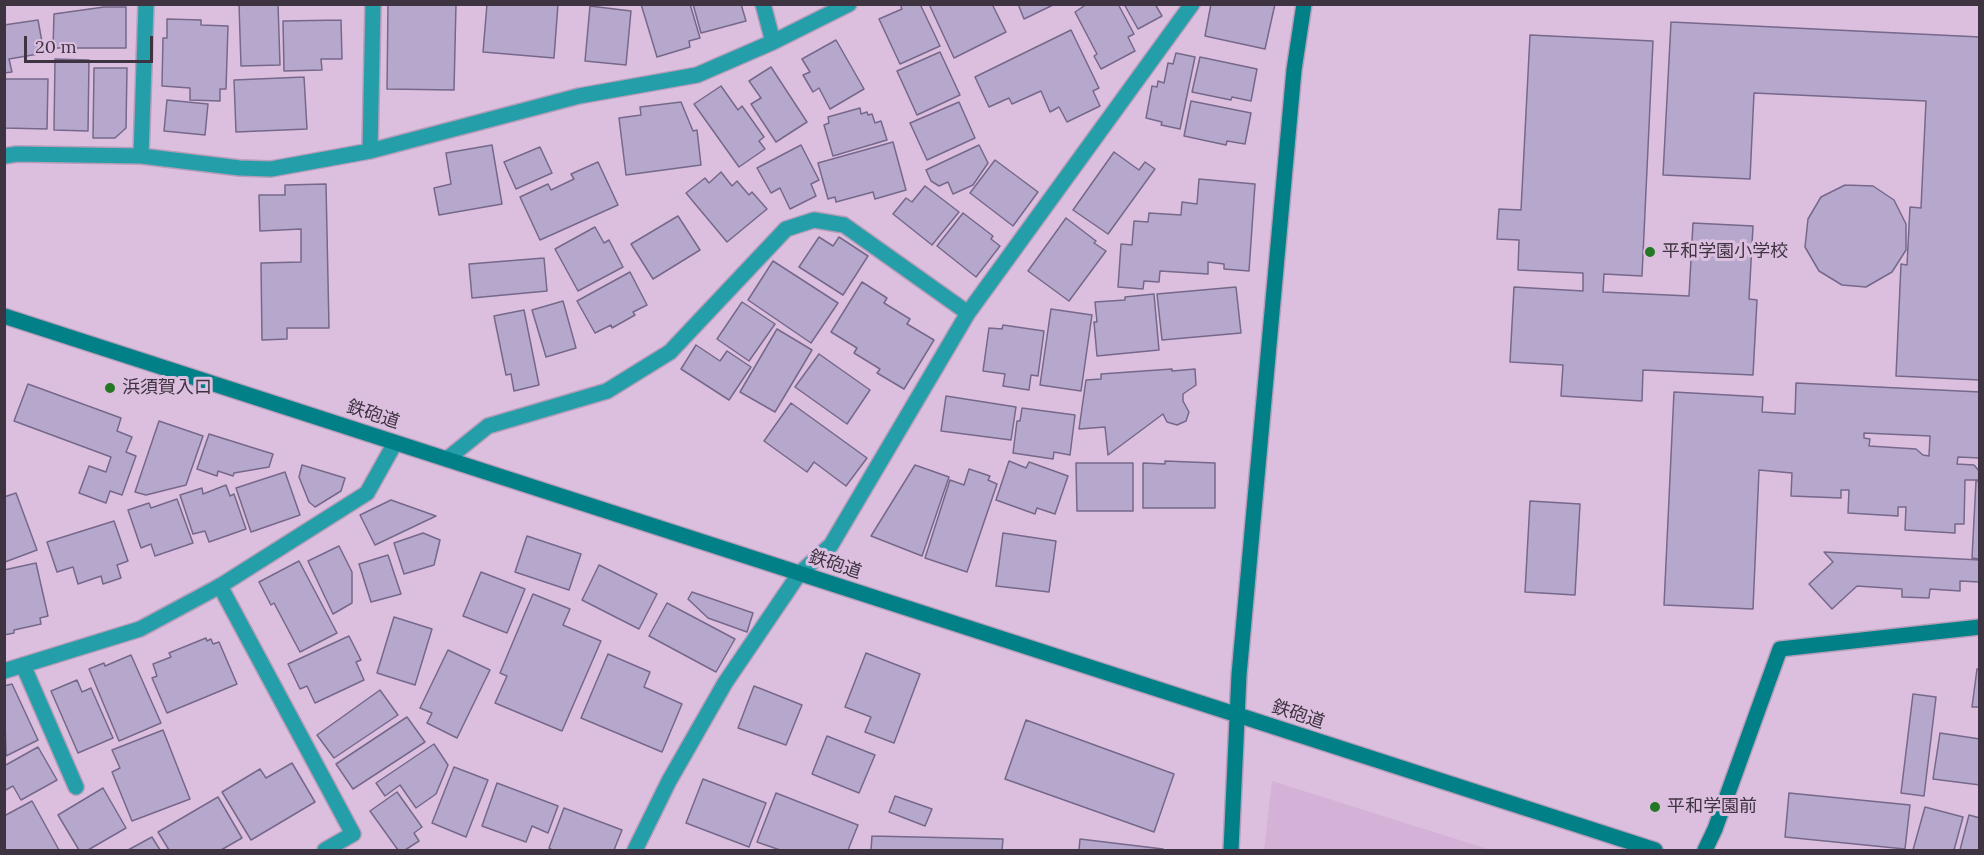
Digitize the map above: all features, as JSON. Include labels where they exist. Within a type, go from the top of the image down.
[{"type":"street","points":[[141,156],[146,4]]},
{"type":"street","points":[[370,151],[373,4]]},
{"type":"street","points":[[763,4],[773,42]]},
{"type":"street","points":[[4,156],[16,154],[141,156],[240,168],[271,169],[370,151],[579,96],[698,75],[773,42],[849,4]]},
{"type":"street","points":[[635,850],[669,781],[725,684],[799,574],[831,545],[968,313],[1192,4]]},
{"type":"street","points":[[1231,850],[1237,715],[1294,70],[1304,4]]},
{"type":"street","points":[[447,459],[488,426],[607,391],[670,352],[786,229],[814,220],[844,225],[968,313]]},
{"type":"street","name":"鉄砲道","points":[[4,316],[1655,850]]},
{"type":"street","points":[[4,670],[140,629],[220,586],[367,494],[395,443]]},
{"type":"street","points":[[220,586],[353,834],[325,850]]},
{"type":"street","points":[[1705,850],[1715,829],[1780,649],[1980,627]]},
{"type":"street","points":[[23,665],[76,787]]},
{"type":"shaded area","points":[[1272,781],[1491,850],[1264,850]]},
{"type":"building","points":[[239,4],[278,4],[280,65],[241,66]]},
{"type":"building","points":[[388,4],[456,4],[454,90],[387,89]]},
{"type":"building","points":[[487,4],[558,4],[554,58],[483,52]]},
{"type":"building","points":[[641,4],[690,4],[700,38],[689,41],[690,47],[657,57]]},
{"type":"building","points":[[693,4],[741,4],[746,21],[701,33]]},
{"type":"building","points":[[900,4],[920,4],[940,46],[900,64],[879,19],[902,9]]},
{"type":"building","points":[[929,4],[992,4],[1006,32],[954,58]]},
{"type":"building","points":[[1018,4],[1055,4],[1024,19]]},
{"type":"building","points":[[1087,4],[1118,4],[1134,34],[1128,37],[1135,51],[1101,69],[1094,56],[1097,54],[1075,12]]},
{"type":"building","points":[[1124,4],[1155,4],[1162,16],[1138,29]]},
{"type":"building","points":[[1211,4],[1275,4],[1265,49],[1205,36]]},
{"type":"building","points":[[590,6],[631,11],[626,65],[585,61]]},
{"type":"building","points":[[104,7],[126,7],[126,48],[53,48],[54,14]]},
{"type":"building","points":[[167,19],[201,20],[201,25],[228,26],[226,89],[220,89],[220,101],[190,100],[190,88],[162,86],[163,38],[167,38]]},
{"type":"building","points":[[38,20],[44,53],[9,59],[12,72],[4,73],[4,25]]},
{"type":"building","points":[[341,20],[342,59],[321,59],[322,70],[284,71],[283,21]]},
{"type":"building","points":[[1671,22],[1980,37],[1980,380],[1896,376],[1901,264],[1907,265],[1910,207],[1921,208],[1926,101],[1754,93],[1750,179],[1663,175]]},
{"type":"building","points":[[1071,30],[1099,88],[1093,91],[1100,106],[1067,122],[1059,107],[1050,112],[1041,91],[1012,104],[1009,98],[989,107],[975,77]]},
{"type":"building","points":[[1530,35],[1653,41],[1642,276],[1604,274],[1603,292],[1689,296],[1693,223],[1753,226],[1749,299],[1757,300],[1753,375],[1643,370],[1642,401],[1561,396],[1563,365],[1510,362],[1514,287],[1583,291],[1583,273],[1518,270],[1519,240],[1497,239],[1499,209],[1521,210]]},
{"type":"building","points":[[836,40],[864,89],[830,109],[819,88],[813,92],[803,75],[810,72],[802,59]]},
{"type":"building","points":[[940,52],[960,95],[917,115],[897,71]]},
{"type":"building","points":[[1176,53],[1195,57],[1180,129],[1161,125],[1162,122],[1146,118],[1152,86],[1157,87],[1158,81],[1164,83],[1168,63],[1173,64]]},
{"type":"building","points":[[1200,57],[1257,69],[1251,101],[1232,97],[1231,100],[1192,92]]},
{"type":"building","points":[[55,59],[89,60],[88,131],[54,130]]},
{"type":"building","points":[[771,67],[807,122],[776,142],[751,104],[761,98],[749,81]]},
{"type":"building","points":[[94,68],[127,68],[126,128],[115,138],[93,138]]},
{"type":"building","points":[[304,77],[307,129],[236,132],[234,80]]},
{"type":"building","points":[[4,79],[48,79],[47,129],[4,128]]},
{"type":"building","points":[[721,86],[738,110],[742,106],[764,137],[759,141],[765,149],[739,167],[694,104]]},
{"type":"building","points":[[167,100],[208,104],[205,135],[164,131]]},
{"type":"building","points":[[1191,101],[1251,113],[1245,144],[1227,141],[1226,145],[1184,136]]},
{"type":"building","points":[[681,102],[693,131],[697,130],[701,165],[626,175],[619,118],[641,115],[640,107]]},
{"type":"building","points":[[959,102],[975,138],[927,160],[910,123]]},
{"type":"building","points":[[860,108],[861,114],[867,112],[868,115],[872,114],[875,123],[881,121],[887,140],[833,156],[824,125],[829,123],[828,117]]},
{"type":"building","points":[[893,142],[906,190],[875,199],[873,192],[836,202],[835,197],[828,199],[818,163]]},
{"type":"building","points":[[492,145],[502,204],[439,215],[434,188],[451,184],[446,153]]},
{"type":"building","points":[[801,145],[819,180],[811,184],[816,196],[790,209],[780,188],[771,193],[757,168]]},
{"type":"building","points":[[979,145],[988,163],[973,185],[953,194],[948,182],[939,186],[931,181],[926,170]]},
{"type":"building","points":[[540,147],[552,173],[516,189],[504,162]]},
{"type":"building","points":[[1114,152],[1139,170],[1145,162],[1155,169],[1108,234],[1073,210]]},
{"type":"building","points":[[995,160],[1038,192],[1013,226],[970,193]]},
{"type":"building","points":[[598,162],[618,205],[540,240],[520,197],[548,184],[551,190],[574,179],[571,174]]},
{"type":"building","points":[[721,172],[732,186],[737,181],[749,195],[752,192],[767,209],[727,242],[686,193],[705,178],[709,183]]},
{"type":"building","points":[[1199,179],[1255,184],[1249,271],[1224,269],[1224,264],[1208,262],[1208,274],[1160,271],[1159,282],[1144,281],[1143,289],[1118,287],[1121,244],[1132,245],[1134,221],[1148,222],[1149,213],[1181,215],[1182,202],[1197,204]]},
{"type":"building","points":[[326,184],[329,328],[287,328],[287,339],[262,340],[261,263],[301,262],[301,229],[260,231],[259,195],[285,195],[285,185]]},
{"type":"building","points":[[1845,185],[1873,186],[1894,200],[1906,224],[1906,250],[1892,272],[1866,287],[1842,285],[1819,271],[1805,247],[1808,219],[1821,197]]},
{"type":"building","points":[[925,186],[959,212],[932,245],[893,214],[906,198],[912,202]]},
{"type":"building","points":[[963,213],[993,236],[991,239],[1000,246],[976,277],[937,246]]},
{"type":"building","points":[[678,216],[700,250],[653,279],[631,244]]},
{"type":"building","points":[[1066,218],[1106,251],[1069,301],[1028,271]]},
{"type":"building","points":[[595,227],[604,243],[609,240],[623,267],[578,291],[555,249]]},
{"type":"building","points":[[819,237],[833,246],[839,237],[868,256],[843,295],[799,267]]},
{"type":"building","points":[[544,258],[547,291],[472,298],[469,264]]},
{"type":"building","points":[[773,261],[838,303],[811,343],[748,300]]},
{"type":"building","points":[[630,272],[647,305],[633,312],[635,315],[612,328],[611,325],[595,333],[577,301]]},
{"type":"building","points":[[862,282],[887,298],[884,303],[910,319],[907,324],[934,340],[904,389],[877,373],[880,369],[854,353],[857,348],[831,332]]},
{"type":"building","points":[[1236,287],[1241,333],[1162,340],[1157,294]]},
{"type":"building","points":[[1154,294],[1159,350],[1097,356],[1095,302],[1125,300],[1125,297]]},
{"type":"building","points":[[563,301],[576,348],[546,357],[532,310]]},
{"type":"building","points":[[742,302],[775,324],[749,361],[717,339]]},
{"type":"building","points":[[1051,309],[1092,315],[1081,391],[1040,385]]},
{"type":"building","points":[[524,310],[539,385],[514,391],[511,374],[506,375],[494,316]]},
{"type":"building","points":[[1003,325],[1044,331],[1038,376],[1031,375],[1029,390],[1003,386],[1005,374],[983,371],[989,328],[1002,329]]},
{"type":"building","points":[[777,329],[812,350],[775,412],[740,392]]},
{"type":"building","points":[[696,345],[720,361],[727,351],[751,367],[729,400],[681,369]]},
{"type":"building","points":[[819,354],[870,390],[847,424],[795,387]]},
{"type":"building","points":[[1172,369],[1172,371],[1195,369],[1196,385],[1183,394],[1183,401],[1189,412],[1186,421],[1177,425],[1167,422],[1163,414],[1108,455],[1105,427],[1079,429],[1086,380],[1101,379],[1101,374]]},
{"type":"building","points":[[1796,383],[1980,392],[1980,458],[1958,457],[1957,464],[1974,465],[1980,472],[1980,480],[1965,480],[1964,524],[1955,524],[1955,533],[1905,530],[1906,507],[1898,507],[1898,516],[1848,513],[1849,490],[1841,490],[1841,498],[1791,496],[1792,473],[1759,470],[1753,609],[1664,605],[1674,392],[1763,397],[1762,412],[1795,414]],"holes":[[[1864,433],[1930,436],[1929,456],[1923,455],[1916,449],[1869,446],[1870,439],[1864,438]]]},
{"type":"building","points":[[28,384],[121,418],[117,431],[132,437],[126,452],[136,456],[122,495],[110,491],[106,503],[79,493],[89,466],[106,472],[111,457],[14,421]]},
{"type":"building","points":[[946,396],[1016,407],[1011,440],[941,431]]},
{"type":"building","points":[[791,403],[867,458],[846,486],[814,462],[807,472],[764,441]]},
{"type":"building","points":[[1022,408],[1075,415],[1070,455],[1054,452],[1053,459],[1013,453],[1017,421],[1020,421]]},
{"type":"building","points":[[159,421],[203,436],[186,485],[146,495],[135,492]]},
{"type":"building","points":[[209,434],[273,454],[269,467],[234,473],[233,476],[218,471],[217,476],[197,469]]},
{"type":"building","points":[[1009,461],[1026,468],[1029,462],[1068,476],[1055,514],[1037,508],[1035,514],[996,500]]},
{"type":"building","points":[[1165,461],[1215,463],[1215,508],[1143,508],[1143,463],[1165,464]]},
{"type":"building","points":[[1076,463],[1133,463],[1133,511],[1077,511]]},
{"type":"building","points":[[302,465],[345,478],[341,491],[315,507],[309,502],[299,477]]},
{"type":"building","points":[[915,465],[949,477],[922,556],[871,536]]},
{"type":"building","points":[[969,469],[990,476],[988,480],[997,484],[967,572],[925,558],[950,480],[964,485]]},
{"type":"building","points":[[285,472],[300,515],[251,532],[236,488]]},
{"type":"building","points":[[1976,481],[1980,481],[1980,559],[1972,558]]},
{"type":"building","points":[[226,485],[230,496],[234,494],[246,529],[209,542],[205,531],[193,534],[180,495],[202,488],[203,494]]},
{"type":"building","points":[[16,493],[37,550],[5,562],[4,497]]},
{"type":"building","points":[[177,499],[193,543],[155,556],[151,544],[141,548],[128,510],[149,503],[151,508]]},
{"type":"building","points":[[391,500],[436,516],[375,545],[360,515]]},
{"type":"building","points":[[1530,501],[1580,504],[1575,595],[1525,592]]},
{"type":"building","points":[[114,521],[128,561],[117,565],[121,578],[103,584],[101,576],[78,584],[73,567],[57,572],[47,542]]},
{"type":"building","points":[[423,533],[440,540],[434,565],[404,574],[394,543]]},
{"type":"building","points":[[1003,533],[1056,541],[1049,592],[996,586]]},
{"type":"building","points":[[527,536],[581,554],[569,590],[515,572]]},
{"type":"building","points":[[339,546],[352,572],[352,603],[333,614],[308,561]]},
{"type":"building","points":[[1824,552],[1980,560],[1980,582],[1960,581],[1960,591],[1930,589],[1929,598],[1902,597],[1902,589],[1857,586],[1832,609],[1809,584],[1833,562]]},
{"type":"building","points":[[388,555],[401,594],[371,602],[359,564]]},
{"type":"building","points":[[299,561],[337,633],[300,652],[274,603],[271,605],[259,582]]},
{"type":"building","points":[[36,563],[48,616],[40,618],[41,624],[14,630],[14,633],[4,635],[4,570]]},
{"type":"building","points":[[599,565],[657,594],[639,629],[582,600]]},
{"type":"building","points":[[481,572],[525,589],[507,633],[463,616]]},
{"type":"building","points":[[692,592],[753,613],[747,632],[708,618],[688,599]]},
{"type":"building","points":[[533,594],[570,609],[563,625],[601,641],[562,731],[495,703],[507,676],[500,673]]},
{"type":"building","points":[[667,603],[735,639],[716,672],[649,636]]},
{"type":"building","points":[[394,617],[432,629],[415,685],[377,673]]},
{"type":"building","points":[[349,636],[361,660],[356,662],[364,680],[315,703],[307,686],[300,689],[288,664]]},
{"type":"building","points":[[206,638],[207,641],[211,639],[213,644],[219,642],[237,684],[167,713],[152,678],[157,676],[153,664],[171,657],[169,653]]},
{"type":"building","points":[[448,650],[490,670],[457,738],[427,723],[432,713],[420,708]]},
{"type":"building","points":[[866,653],[920,674],[894,743],[865,732],[871,717],[845,707]]},
{"type":"building","points":[[608,654],[650,672],[644,687],[682,704],[662,752],[581,718]]},
{"type":"building","points":[[131,655],[161,723],[119,741],[89,669],[104,663],[105,666]]},
{"type":"building","points":[[1977,669],[1980,669],[1980,707],[1972,707]]},
{"type":"building","points":[[77,680],[82,692],[91,688],[113,738],[78,753],[51,691]]},
{"type":"building","points":[[12,684],[38,740],[6,756],[4,686]]},
{"type":"building","points":[[754,686],[802,705],[786,745],[738,728]]},
{"type":"building","points":[[380,690],[398,715],[334,758],[317,735]]},
{"type":"building","points":[[1913,694],[1936,697],[1924,796],[1901,793]]},
{"type":"building","points":[[407,717],[425,742],[353,789],[336,764]]},
{"type":"building","points":[[1026,720],[1174,774],[1154,832],[1005,779]]},
{"type":"building","points":[[163,730],[190,799],[132,821],[112,772],[120,768],[112,750]]},
{"type":"building","points":[[1940,733],[1980,739],[1980,785],[1933,779]]},
{"type":"building","points":[[827,736],[875,755],[859,793],[812,774]]},
{"type":"building","points":[[434,744],[448,765],[436,794],[416,808],[400,785],[385,796],[376,783]]},
{"type":"building","points":[[38,747],[57,780],[21,800],[13,786],[4,791],[4,766]]},
{"type":"building","points":[[292,763],[315,802],[251,840],[222,792],[260,769],[266,778]]},
{"type":"building","points":[[454,767],[488,780],[466,837],[432,823]]},
{"type":"building","points":[[703,779],[766,803],[749,847],[686,823]]},
{"type":"building","points":[[497,783],[558,806],[548,833],[532,826],[526,842],[482,826]]},
{"type":"building","points":[[103,788],[126,828],[88,850],[79,850],[58,815]]},
{"type":"building","points":[[397,792],[422,827],[414,833],[419,841],[405,850],[398,850],[370,811]]},
{"type":"building","points":[[776,793],[858,825],[848,850],[780,850],[757,842]]},
{"type":"building","points":[[1789,793],[1910,805],[1905,849],[1785,837]]},
{"type":"building","points":[[895,796],[932,809],[925,826],[889,812]]},
{"type":"building","points":[[218,797],[242,838],[221,850],[169,850],[158,832]]},
{"type":"building","points":[[32,801],[59,850],[4,850],[4,816]]},
{"type":"building","points":[[1925,807],[1963,817],[1954,850],[1913,850]]},
{"type":"building","points":[[564,808],[622,830],[614,850],[550,850]]},
{"type":"building","points":[[1969,815],[1980,818],[1980,850],[1960,850]]},
{"type":"building","points":[[872,836],[1003,839],[1002,850],[871,850]]},
{"type":"building","points":[[152,837],[160,850],[128,850]]},
{"type":"building","points":[[1080,839],[1163,849],[1163,850],[1079,850]]},
{"type":"place","name":"平和学園小学校","points":[[1650,252]]},
{"type":"place","name":"浜須賀入口","points":[[110,388]]},
{"type":"place","name":"平和学園前","points":[[1655,807]]}]
